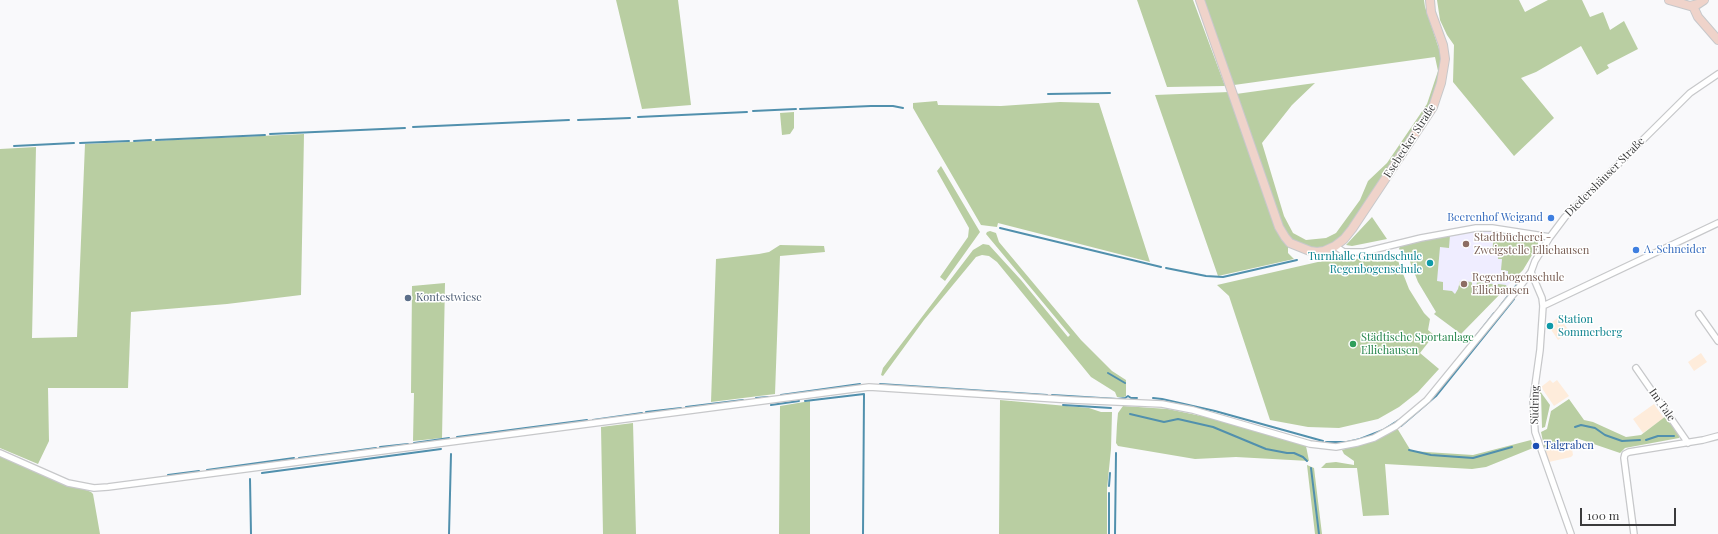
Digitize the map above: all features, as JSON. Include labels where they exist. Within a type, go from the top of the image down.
[{"type":"street","points":[[1200,0],[1279,227],[1290,243],[1310,251],[1324,251],[1335,246],[1344,252],[1353,253],[1364,252],[1395,244],[1476,228],[1492,228],[1550,237]]},
{"type":"street","name":"Esebecker Straße","points":[[1335,246],[1344,239],[1352,229],[1426,119],[1437,96],[1444,69],[1444,54],[1431,12],[1430,0]]},
{"type":"street","points":[[1669,0],[1685,6],[1693,6],[1704,0]]},
{"type":"street","points":[[1693,6],[1698,17],[1718,40]]},
{"type":"street","name":"Diedershäuser Straße","points":[[0,453],[68,483],[94,488],[108,487],[869,387],[1072,400],[1162,404],[1193,410],[1310,444],[1336,446],[1357,443],[1374,438],[1396,426],[1427,400],[1531,272],[1535,261],[1550,237],[1573,208],[1690,93],[1718,74]]},
{"type":"street","points":[[1543,306],[1718,223]]},
{"type":"street","name":"Südring","points":[[1531,272],[1542,298],[1543,306],[1540,350],[1533,400],[1535,432],[1570,534]]},
{"type":"street","points":[[1699,314],[1718,341]]},
{"type":"street","name":"Im Tale","points":[[1636,368],[1688,443]]},
{"type":"street","points":[[1634,534],[1624,458],[1625,454],[1629,452],[1688,443],[1718,436]]},
{"type":"shaded area","name":"Regenbogenschule Elliehausen","points":[[1476,231],[1498,232],[1494,236],[1492,252],[1499,252],[1509,271],[1508,274],[1518,275],[1461,334],[1434,314],[1436,312],[1418,282],[1407,254],[1401,253],[1399,248],[1400,246]]},
{"type":"shaded area","points":[[1559,317],[1570,332],[1558,340],[1548,325]]},
{"type":"shaded area","points":[[1701,353],[1707,362],[1694,371],[1688,362]]},
{"type":"shaded area","points":[[1550,380],[1553,383],[1557,380],[1569,396],[1554,406],[1541,387]]},
{"type":"shaded area","points":[[1654,404],[1664,418],[1643,433],[1633,419]]},
{"type":"shaded area","points":[[1568,443],[1570,449],[1572,449],[1573,455],[1571,457],[1549,462],[1545,451]]},
{"type":"green space","points":[[616,0],[678,0],[691,105],[642,109]]},
{"type":"green space","points":[[1137,0],[1193,0],[1225,86],[1167,87]]},
{"type":"green space","points":[[1203,0],[1424,0],[1441,55],[1440,76],[1431,104],[1345,233],[1336,242],[1323,248],[1311,248],[1291,240],[1285,233],[1236,94],[1315,83],[1292,105],[1262,143],[1284,216],[1293,233],[1306,240],[1326,238],[1336,233],[1360,200],[1368,181],[1387,163],[1427,104],[1438,71],[1435,57],[1234,85]]},
{"type":"green space","points":[[1437,0],[1519,0],[1525,12],[1548,0],[1582,0],[1590,17],[1603,12],[1610,30],[1624,21],[1638,49],[1607,65],[1609,68],[1597,75],[1581,46],[1536,72],[1521,78],[1554,118],[1514,156],[1453,82],[1454,45],[1447,35],[1440,20]]},
{"type":"green space","points":[[1229,92],[1288,245],[1288,253],[1294,259],[1218,276],[1155,95]]},
{"type":"green space","points":[[937,101],[938,105],[1001,106],[1060,102],[1099,103],[1150,262],[998,223],[997,227],[981,225],[913,108],[913,103]]},
{"type":"green space","points":[[794,112],[794,128],[790,134],[782,135],[780,113]]},
{"type":"green space","points":[[304,134],[301,295],[227,304],[131,312],[128,388],[48,388],[49,441],[38,464],[0,448],[0,149],[36,147],[32,338],[77,337],[85,144]]},
{"type":"green space","points":[[941,166],[980,232],[945,281],[940,277],[968,237],[969,228],[937,171]]},
{"type":"green space","points":[[1372,217],[1387,239],[1352,246],[1346,245]]},
{"type":"green space","points":[[990,231],[996,233],[999,242],[1081,340],[1112,371],[1126,380],[1126,396],[1117,397],[1115,392],[1091,377],[997,262],[989,256],[982,255],[976,257],[924,320],[883,376],[881,375],[883,368],[973,250],[983,244],[989,245],[1021,280],[1068,337],[1070,335],[986,234]]},
{"type":"green space","points":[[1498,232],[1534,238],[1538,241],[1538,245],[1523,270],[1518,275],[1508,274],[1508,271],[1501,270],[1502,259],[1498,259],[1499,252],[1492,252],[1494,236]]},
{"type":"green space","points":[[1450,235],[1449,248],[1440,247],[1437,281],[1443,282],[1443,290],[1452,291],[1455,294],[1460,281],[1472,282],[1472,286],[1476,287],[1477,282],[1493,284],[1493,288],[1497,288],[1498,284],[1506,285],[1507,287],[1461,334],[1434,314],[1436,312],[1418,282],[1407,254],[1401,253],[1399,248],[1402,245]]},
{"type":"green space","points":[[780,245],[824,246],[825,252],[780,256],[775,394],[711,402],[716,259],[769,252]]},
{"type":"green space","name":"Städtische Sportanlage Elliehausen","points":[[1395,253],[1409,289],[1424,313],[1430,319],[1428,330],[1434,335],[1420,353],[1439,369],[1418,392],[1399,407],[1378,419],[1339,428],[1308,427],[1270,420],[1229,296],[1217,285],[1331,259],[1349,260]]},
{"type":"green space","points":[[445,283],[442,438],[413,441],[414,393],[411,393],[412,286]]},
{"type":"green space","points":[[1537,387],[1550,405],[1545,427],[1542,428],[1541,394],[1536,393]]},
{"type":"green space","points":[[1569,399],[1584,420],[1593,422],[1626,437],[1641,435],[1666,416],[1679,434],[1679,438],[1625,448],[1620,453],[1579,439],[1545,451],[1541,432],[1547,429],[1551,411]]},
{"type":"green space","points":[[1000,400],[1089,408],[1101,412],[1112,412],[1111,449],[1107,489],[1107,534],[999,534]]},
{"type":"green space","points":[[810,401],[810,534],[779,534],[780,406]]},
{"type":"green space","points":[[1123,406],[1168,409],[1206,417],[1306,446],[1309,461],[1236,457],[1195,459],[1118,446],[1116,443],[1118,413]]},
{"type":"green space","points":[[633,423],[636,534],[603,534],[601,427]]},
{"type":"green space","points":[[1397,428],[1411,451],[1473,455],[1531,440],[1533,448],[1486,467],[1472,469],[1385,464],[1389,515],[1363,516],[1357,468],[1321,468],[1326,463],[1336,462],[1354,465],[1354,461],[1344,454],[1342,450],[1376,439]]},
{"type":"green space","points":[[0,456],[91,492],[93,494],[100,534],[0,534]]},
{"type":"green space","points":[[1307,465],[1314,468],[1322,534],[1315,534]]},
{"type":"waterway","points":[[1048,94],[1110,93]]},
{"type":"waterway","points":[[800,109],[871,106],[893,106],[903,108]]},
{"type":"waterway","points":[[753,111],[796,109]]},
{"type":"waterway","points":[[638,117],[747,112]]},
{"type":"waterway","points":[[578,120],[630,118]]},
{"type":"waterway","points":[[413,127],[569,120]]},
{"type":"waterway","points":[[270,134],[405,128]]},
{"type":"waterway","points":[[156,140],[265,135]]},
{"type":"waterway","points":[[134,141],[151,140]]},
{"type":"waterway","points":[[80,143],[129,141]]},
{"type":"waterway","points":[[14,146],[74,143]]},
{"type":"waterway","points":[[1000,228],[1161,267]]},
{"type":"waterway","points":[[1166,268],[1206,276],[1223,277],[1297,260]]},
{"type":"waterway","points":[[1500,306],[1518,283]]},
{"type":"waterway","points":[[1401,426],[1436,396],[1514,299]]},
{"type":"waterway","points":[[1468,346],[1494,313]]},
{"type":"waterway","points":[[1108,373],[1125,383]]},
{"type":"waterway","points":[[781,395],[860,384]]},
{"type":"waterway","points":[[880,384],[1047,395]]},
{"type":"waterway","points":[[805,401],[864,394],[863,534]]},
{"type":"waterway","points":[[1052,395],[1117,399],[1128,396],[1131,398],[1137,398]]},
{"type":"waterway","points":[[756,398],[768,397]]},
{"type":"waterway","points":[[1153,398],[1215,411],[1323,441]]},
{"type":"waterway","points":[[686,407],[743,400]]},
{"type":"waterway","points":[[771,405],[799,401]]},
{"type":"waterway","points":[[1063,405],[1111,408]]},
{"type":"waterway","points":[[646,412],[681,408]]},
{"type":"waterway","points":[[593,420],[642,413]]},
{"type":"waterway","points":[[1130,414],[1164,422],[1178,419],[1213,427],[1266,449],[1294,453],[1303,457],[1307,461]]},
{"type":"waterway","points":[[1326,442],[1347,442],[1360,439],[1383,430],[1402,418]]},
{"type":"waterway","points":[[457,437],[587,420]]},
{"type":"waterway","points":[[1575,427],[1581,425],[1595,428],[1605,435],[1622,441],[1640,440]]},
{"type":"waterway","points":[[1646,440],[1658,436],[1674,436]]},
{"type":"waterway","points":[[414,443],[449,438]]},
{"type":"waterway","points":[[380,447],[408,444]]},
{"type":"waterway","points":[[1409,450],[1431,455],[1473,458],[1512,447]]},
{"type":"waterway","points":[[299,458],[376,448]]},
{"type":"waterway","points":[[262,473],[441,449]]},
{"type":"waterway","points":[[1115,534],[1116,453]]},
{"type":"waterway","points":[[449,534],[451,454]]},
{"type":"waterway","points":[[207,470],[294,458]]},
{"type":"waterway","points":[[1311,468],[1319,534]]},
{"type":"waterway","points":[[168,475],[199,471]]},
{"type":"waterway","points":[[1109,486],[1110,473]]},
{"type":"waterway","points":[[250,479],[251,534]]},
{"type":"waterway","points":[[1109,493],[1109,534]]},
{"type":"place","name":"Beerenhof Weigand","points":[[1551,218]]},
{"type":"place","name":"Stadtbücherei - Zweigstelle Elliehausen","points":[[1466,244]]},
{"type":"place","name":"A. Schneider","points":[[1636,250]]},
{"type":"place","name":"Turnhalle Grundschule Regenbogenschule","points":[[1430,263]]},
{"type":"place","name":"Regenbogenschule Elliehausen","points":[[1464,284]]},
{"type":"place","name":"Kontestwiese","points":[[408,298]]},
{"type":"place","name":"Station Sommerberg","points":[[1550,326]]},
{"type":"place","name":"Städtische Sportanlage Elliehausen","points":[[1353,344]]},
{"type":"place","name":"Talgraben","points":[[1536,446]]}]
